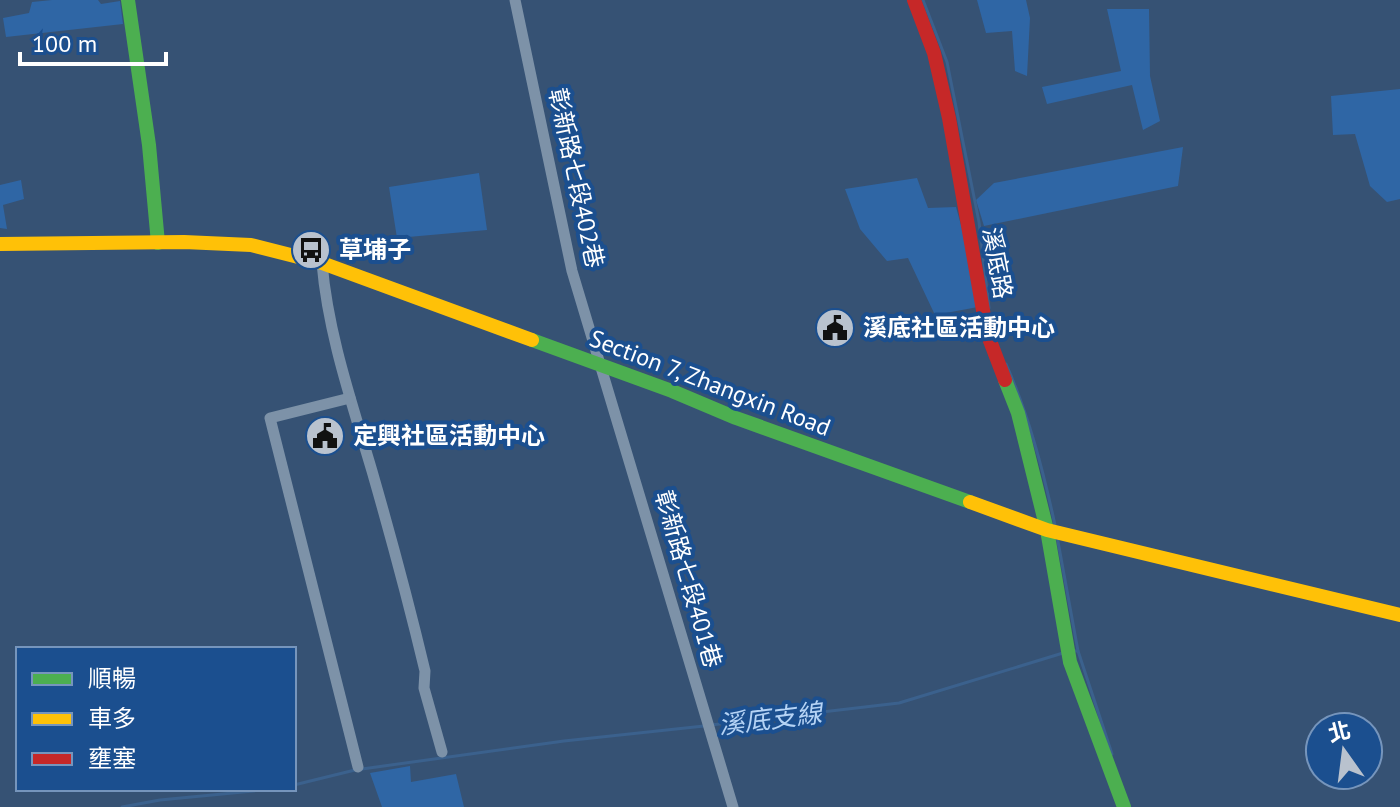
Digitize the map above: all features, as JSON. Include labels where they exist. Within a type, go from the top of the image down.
[{"type":"street","points":[[128,0],[149,145],[158,243]]},
{"type":"street","name":"彰新路七段402巷","points":[[515,0],[572,271],[599,364]]},
{"type":"street","name":"溪底路","points":[[914,0],[934,53],[949,118],[987,333],[1018,413],[1047,530],[1070,662],[1124,807]]},
{"type":"street","name":"Section 7, Zhangxin Road","points":[[0,244],[251,245],[322,263],[1047,530],[1400,615]]},
{"type":"street","points":[[322,263],[328,306],[350,398],[399,562],[425,671],[424,688],[442,752]]},
{"type":"street","name":"彰新路七段401巷","points":[[599,364],[733,807]]},
{"type":"street","points":[[350,398],[270,418],[358,767]]},
{"type":"shaded area","points":[[98,0],[101,4],[120,1],[123,24],[6,37],[3,18],[29,13],[32,2]]},
{"type":"shaded area","points":[[977,0],[1026,0],[1030,18],[1027,76],[1015,71],[1012,31],[986,33]]},
{"type":"shaded area","points":[[1107,9],[1149,9],[1150,76],[1160,121],[1143,130],[1132,85],[1047,104],[1042,87],[1121,71]]},
{"type":"shaded area","points":[[1400,89],[1400,199],[1387,202],[1370,186],[1355,134],[1333,135],[1331,96]]},
{"type":"shaded area","points":[[1183,147],[1178,186],[984,226],[976,200],[994,183]]},
{"type":"shaded area","points":[[479,173],[487,230],[397,238],[389,187]]},
{"type":"shaded area","points":[[917,178],[928,208],[956,207],[979,290],[978,307],[935,315],[908,258],[887,261],[860,229],[845,189]]},
{"type":"shaded area","points":[[21,180],[24,199],[3,205],[7,229],[0,228],[0,185]]},
{"type":"shaded area","points":[[410,766],[411,782],[456,774],[464,807],[382,807],[370,773]]},
{"type":"waterway","points":[[923,0],[947,62],[979,222],[989,308]]},
{"type":"waterway","points":[[1006,364],[1035,443],[1055,525]]},
{"type":"waterway","points":[[1057,536],[1078,651]]},
{"type":"waterway","name":"溪底支線","points":[[1074,651],[1078,651],[1112,754]]},
{"type":"waterway","name":"溪底支線","points":[[711,725],[899,703],[1063,653]]},
{"type":"waterway","name":"溪底支線","points":[[362,769],[564,741],[704,726]]},
{"type":"waterway","name":"溪底支線","points":[[296,785],[355,770]]},
{"type":"waterway","name":"溪底支線","points":[[122,807],[252,791]]},
{"type":"traffic: fast","points":[[128,0],[149,145],[158,243]]},
{"type":"traffic: fast","points":[[532,340],[970,502]]},
{"type":"traffic: fast","points":[[1005,380],[1018,413],[1047,530],[1070,662],[1124,807]]},
{"type":"traffic: slow","points":[[0,244],[184,242],[251,245],[322,263],[532,340]]},
{"type":"traffic: slow","points":[[970,502],[1047,530],[1400,615]]},
{"type":"traffic: jam","points":[[914,0],[934,53],[949,118],[987,333],[1005,380]]},
{"type":"place","name":"草埔子","points":[[311,250]]},
{"type":"place","name":"溪底社區活動中心","points":[[835,328]]},
{"type":"place","name":"定興社區活動中心","points":[[325,436]]}]
